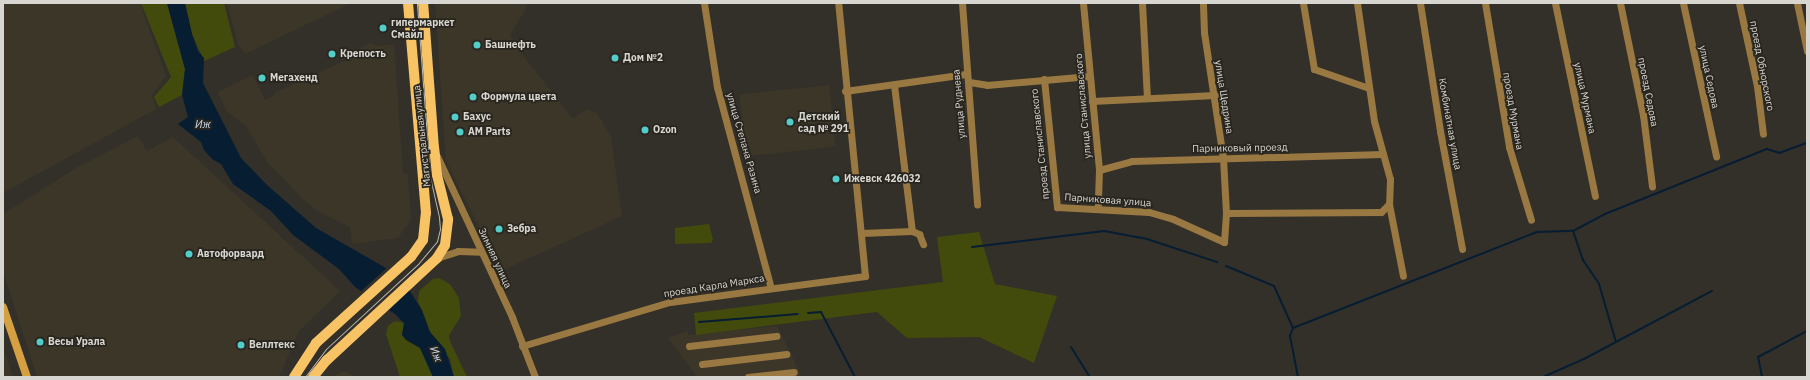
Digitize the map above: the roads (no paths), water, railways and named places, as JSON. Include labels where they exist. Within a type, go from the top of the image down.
[{"type":"main road","name":"Магистральная улица","points":[[294,377],[316,343],[411,257],[423,240],[426,213],[408,3]]},
{"type":"main road","name":"Магистральная улица","points":[[313,377],[327,360],[437,258],[445,246],[448,232],[434,148],[422,3]]},
{"type":"main road","points":[[3,307],[27,377]]},
{"type":"street","name":"улица Степана Разина","points":[[704,3],[718,87],[771,288]]},
{"type":"street","points":[[838,3],[845,91],[860,233],[912,231],[919,234],[923,244]]},
{"type":"street","name":"улица Руднева","points":[[962,3],[966,74],[969,82],[977,204]]},
{"type":"street","name":"улица Станиславского","points":[[1083,3],[1099,170],[1098,208]]},
{"type":"street","points":[[1142,3],[1147,97]]},
{"type":"street","name":"улица Щедрина","points":[[1203,3],[1204,33],[1215,95],[1223,158],[1226,213],[1224,242]]},
{"type":"street","points":[[1304,3],[1314,69],[1369,88]]},
{"type":"street","points":[[1357,3],[1374,121],[1390,179],[1390,204],[1403,276]]},
{"type":"street","name":"Комбинатная улица","points":[[1420,3],[1440,131],[1462,248]]},
{"type":"street","name":"проезд Мурмана","points":[[1485,3],[1509,147],[1531,220]]},
{"type":"street","name":"улица Мурмана","points":[[1555,3],[1595,196]]},
{"type":"street","name":"проезд Седова","points":[[1620,3],[1643,115],[1652,186]]},
{"type":"street","name":"улица Седова","points":[[1682,3],[1716,156]]},
{"type":"street","name":"проезд Обнорского","points":[[1739,3],[1757,86],[1763,134]]},
{"type":"street","points":[[1797,3],[1807,51]]},
{"type":"street","points":[[845,91],[966,74]]},
{"type":"street","name":"проезд Станиславского","points":[[969,82],[987,85],[1090,76]]},
{"type":"street","name":"проезд Станиславского","points":[[1044,79],[1057,207]]},
{"type":"street","points":[[894,85],[912,231]]},
{"type":"street","points":[[1092,100],[1215,95]]},
{"type":"street","name":"Зимняя улица","points":[[434,148],[512,317],[534,377]]},
{"type":"street","name":"Парниковый проезд","points":[[1099,170],[1132,161],[1384,154]]},
{"type":"street","points":[[1226,213],[1381,212],[1390,204]]},
{"type":"street","name":"Парниковая улица","points":[[1057,207],[1140,210],[1173,219],[1224,242]]},
{"type":"street","name":"проезд Карла Маркса","points":[[522,346],[670,302],[865,276],[860,233]]},
{"type":"street","points":[[437,258],[458,251],[481,252]]},
{"type":"street","points":[[689,346],[776,336]]},
{"type":"street","points":[[702,364],[786,354]]},
{"type":"street","points":[[748,377],[794,372]]},
{"type":"water","name":"Иж","points":[[167,3],[185,3],[192,34],[198,51],[204,58],[203,83],[241,158],[267,185],[316,228],[400,276],[422,310],[430,332],[445,349],[454,377],[433,377],[420,348],[406,340],[402,335],[404,323],[395,314],[355,287],[339,269],[293,235],[271,211],[233,184],[221,164],[212,159],[204,150],[201,142],[178,124],[188,117],[182,95],[185,69]]},
{"type":"waterway","points":[[1293,328],[1537,232],[1573,231],[1605,214],[1767,149],[1779,153],[1807,143]]},
{"type":"waterway","points":[[972,247],[1104,231],[1147,239],[1217,262]]},
{"type":"waterway","points":[[1573,231],[1583,260],[1599,284],[1616,342]]},
{"type":"waterway","points":[[1226,266],[1274,286],[1293,328],[1290,336],[1298,377]]},
{"type":"waterway","points":[[1543,377],[1584,359],[1712,291]]},
{"type":"waterway","points":[[808,313],[821,312],[855,377]]},
{"type":"waterway","points":[[699,322],[798,314]]},
{"type":"waterway","points":[[1762,377],[1758,357],[1807,331]]},
{"type":"waterway","points":[[1071,347],[1090,377]]},
{"type":"tram line","points":[[305,377],[326,349],[418,264],[437,241],[440,229],[439,217],[430,177],[417,3]]},
{"type":"place","name":"гипермаркет Смайл","points":[[383,28]]},
{"type":"place","name":"Башнефть","points":[[477,45]]},
{"type":"place","name":"Крепость","points":[[332,54]]},
{"type":"place","name":"Дом №2","points":[[615,58]]},
{"type":"place","name":"Мегахенд","points":[[262,78]]},
{"type":"place","name":"Формула цвета","points":[[473,97]]},
{"type":"place","name":"Бахус","points":[[455,117]]},
{"type":"place","name":"Детский сад № 291","points":[[790,122]]},
{"type":"place","name":"Ozon","points":[[645,130]]},
{"type":"place","name":"AM Parts","points":[[460,132]]},
{"type":"place","name":"Ижевск 426032","points":[[836,179]]},
{"type":"place","name":"Зебра","points":[[499,229]]},
{"type":"place","name":"Автофорвард","points":[[189,254]]},
{"type":"place","name":"Весы Урала","points":[[40,342]]},
{"type":"place","name":"Веллтекс","points":[[241,345]]}]
